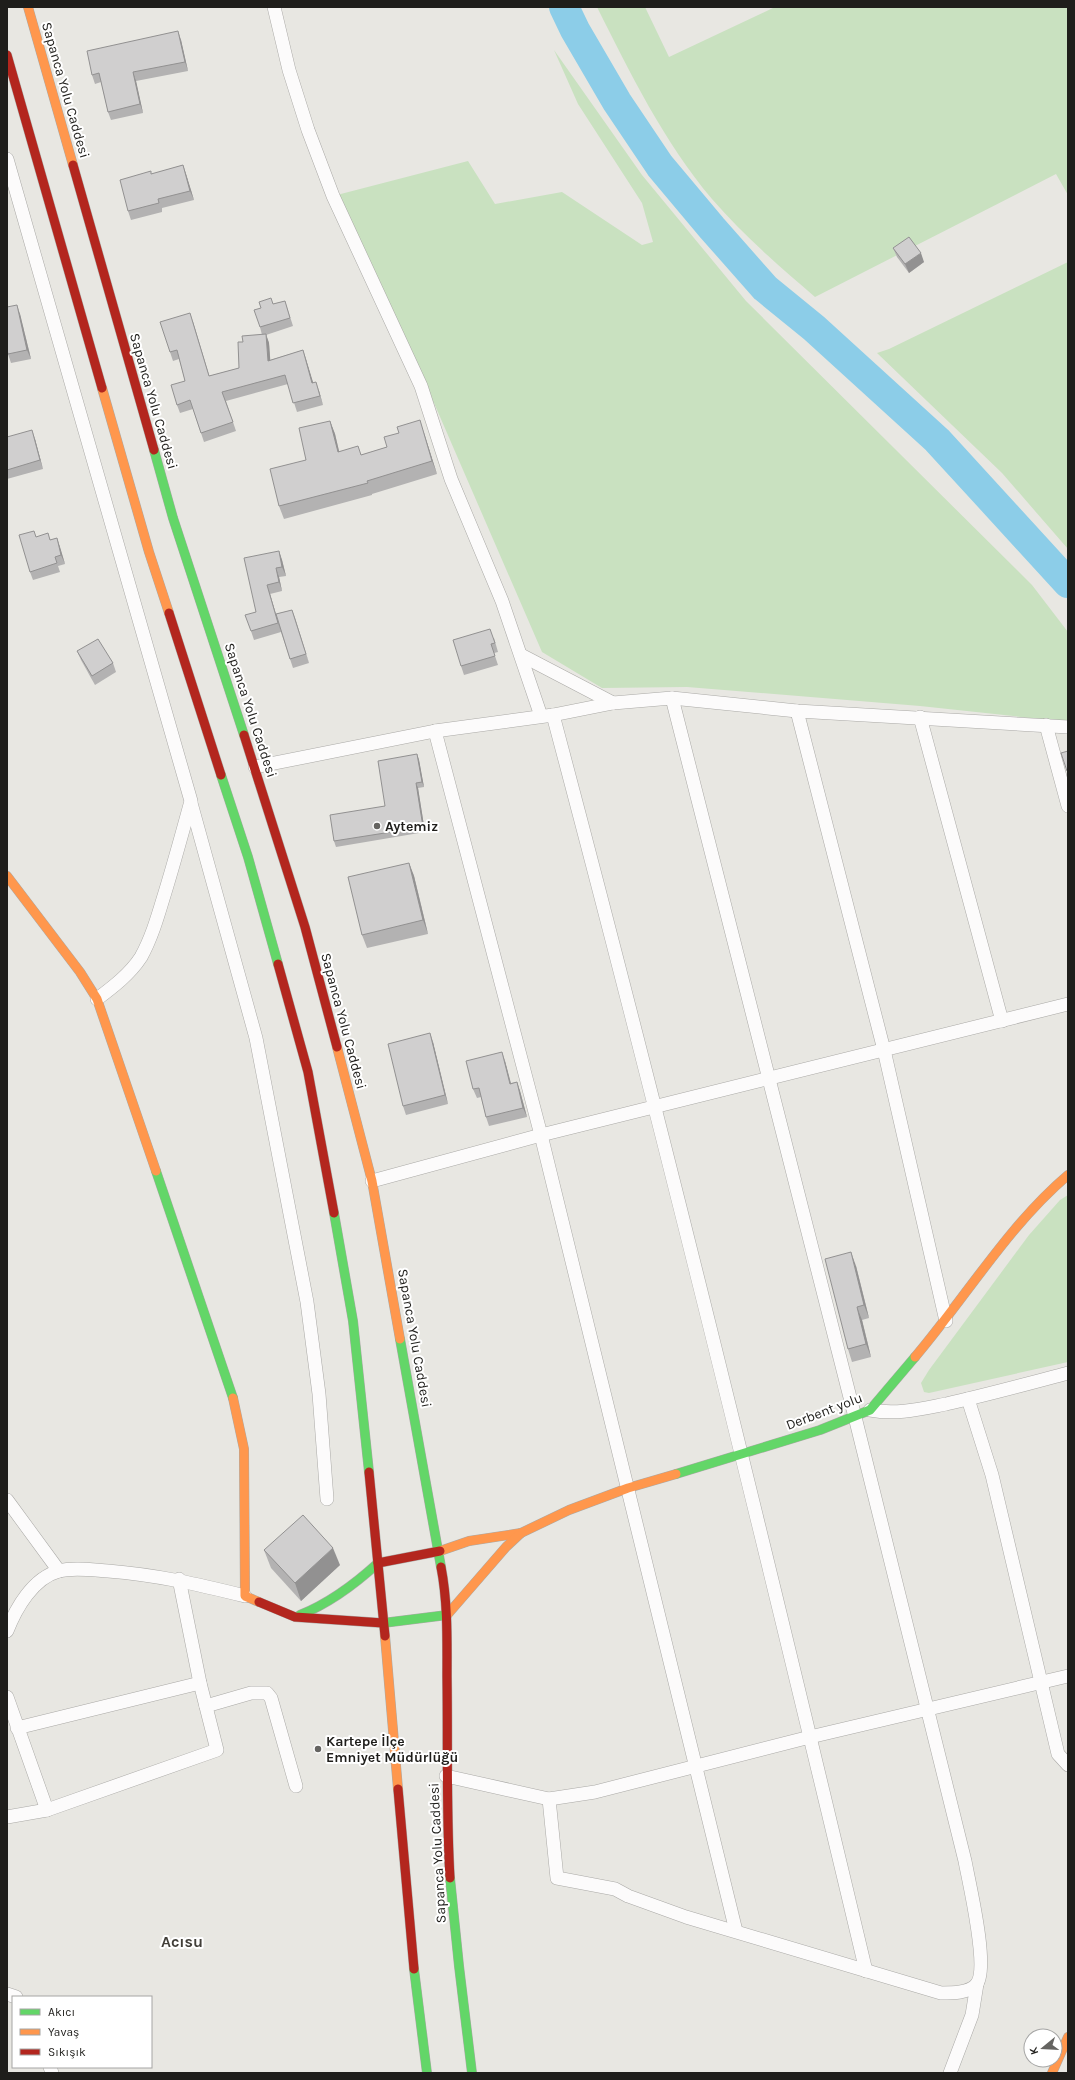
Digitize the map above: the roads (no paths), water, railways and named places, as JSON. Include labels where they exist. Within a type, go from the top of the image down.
[{"type":"main road","name":"Sapanca Yolu Caddesi","points":[[28,7],[173,518],[304,927],[372,1180],[440,1551],[447,1615],[446,1776],[449,1860],[454,1922],[472,2073]]},
{"type":"main road","points":[[7,56],[149,552],[248,857],[308,1072],[353,1321],[378,1563],[408,1916],[427,2073]]},
{"type":"main road","points":[[7,876],[80,972],[97,999],[223,1365],[237,1412],[244,1457],[245,1596],[295,1617],[383,1623],[447,1615],[506,1547],[521,1533]]},
{"type":"main road","name":"Derbent yolu","points":[[521,1533],[569,1510],[628,1488],[820,1430],[870,1410],[946,1321],[1014,1231],[1047,1194],[1068,1175]]},
{"type":"main road","points":[[295,1617],[320,1608],[353,1588],[378,1563],[440,1551],[469,1541],[521,1533]]},
{"type":"main road","points":[[1052,2073],[1068,2037]]},
{"type":"street","points":[[274,7],[289,70],[310,137],[334,196],[421,386],[451,479],[502,601],[520,655],[547,715],[604,905],[810,1737],[866,1971]]},
{"type":"street","points":[[7,159],[191,802],[256,1038],[307,1302],[319,1394],[327,1499]]},
{"type":"street","points":[[520,655],[613,703]]},
{"type":"street","points":[[254,767],[435,731],[547,715],[613,703],[672,698],[797,711],[920,717],[1068,727]]},
{"type":"street","points":[[672,698],[855,1417],[965,1861],[977,1928],[982,1975],[977,1984],[972,2015],[950,2073]]},
{"type":"street","points":[[797,711],[884,1050],[946,1321]]},
{"type":"street","points":[[920,717],[1002,1021]]},
{"type":"street","points":[[1046,725],[1068,806]]},
{"type":"street","points":[[435,731],[541,1135],[736,1931]]},
{"type":"street","points":[[97,999],[115,986],[140,958],[152,934],[175,861],[191,802]]},
{"type":"street","points":[[372,1180],[541,1135],[1068,1004]]},
{"type":"street","points":[[870,1410],[896,1413],[968,1399],[1068,1373]]},
{"type":"street","points":[[968,1399],[992,1475],[1039,1682],[1058,1754],[1068,1766]]},
{"type":"street","points":[[7,1500],[59,1571]]},
{"type":"street","points":[[7,1632],[24,1599],[33,1588],[44,1578],[59,1571],[89,1569],[179,1579],[245,1596]]},
{"type":"street","points":[[7,1818],[47,1810],[217,1750],[200,1683],[179,1579]]},
{"type":"street","points":[[446,1776],[549,1798],[595,1792],[810,1737],[1068,1676]]},
{"type":"street","points":[[18,1728],[200,1683]]},
{"type":"street","points":[[206,1706],[251,1693],[267,1693],[271,1698],[296,1786]]},
{"type":"street","points":[[7,1697],[47,1810]]},
{"type":"street","points":[[549,1798],[557,1878],[615,1889],[628,1896],[686,1917],[941,1993],[954,1993],[970,1989],[977,1984]]},
{"type":"waterway","points":[[564,7],[575,30],[617,102],[660,166],[712,228],[765,288],[814,328],[937,440],[1068,583]]},
{"type":"place","name":"Aytemiz","points":[[377,826]]},
{"type":"place","name":"Kartepe İlçe Emniyet Müdürlüğü","points":[[318,1749]]},
{"type":"district","name":"Acısu","points":[[182,1941]]}]
